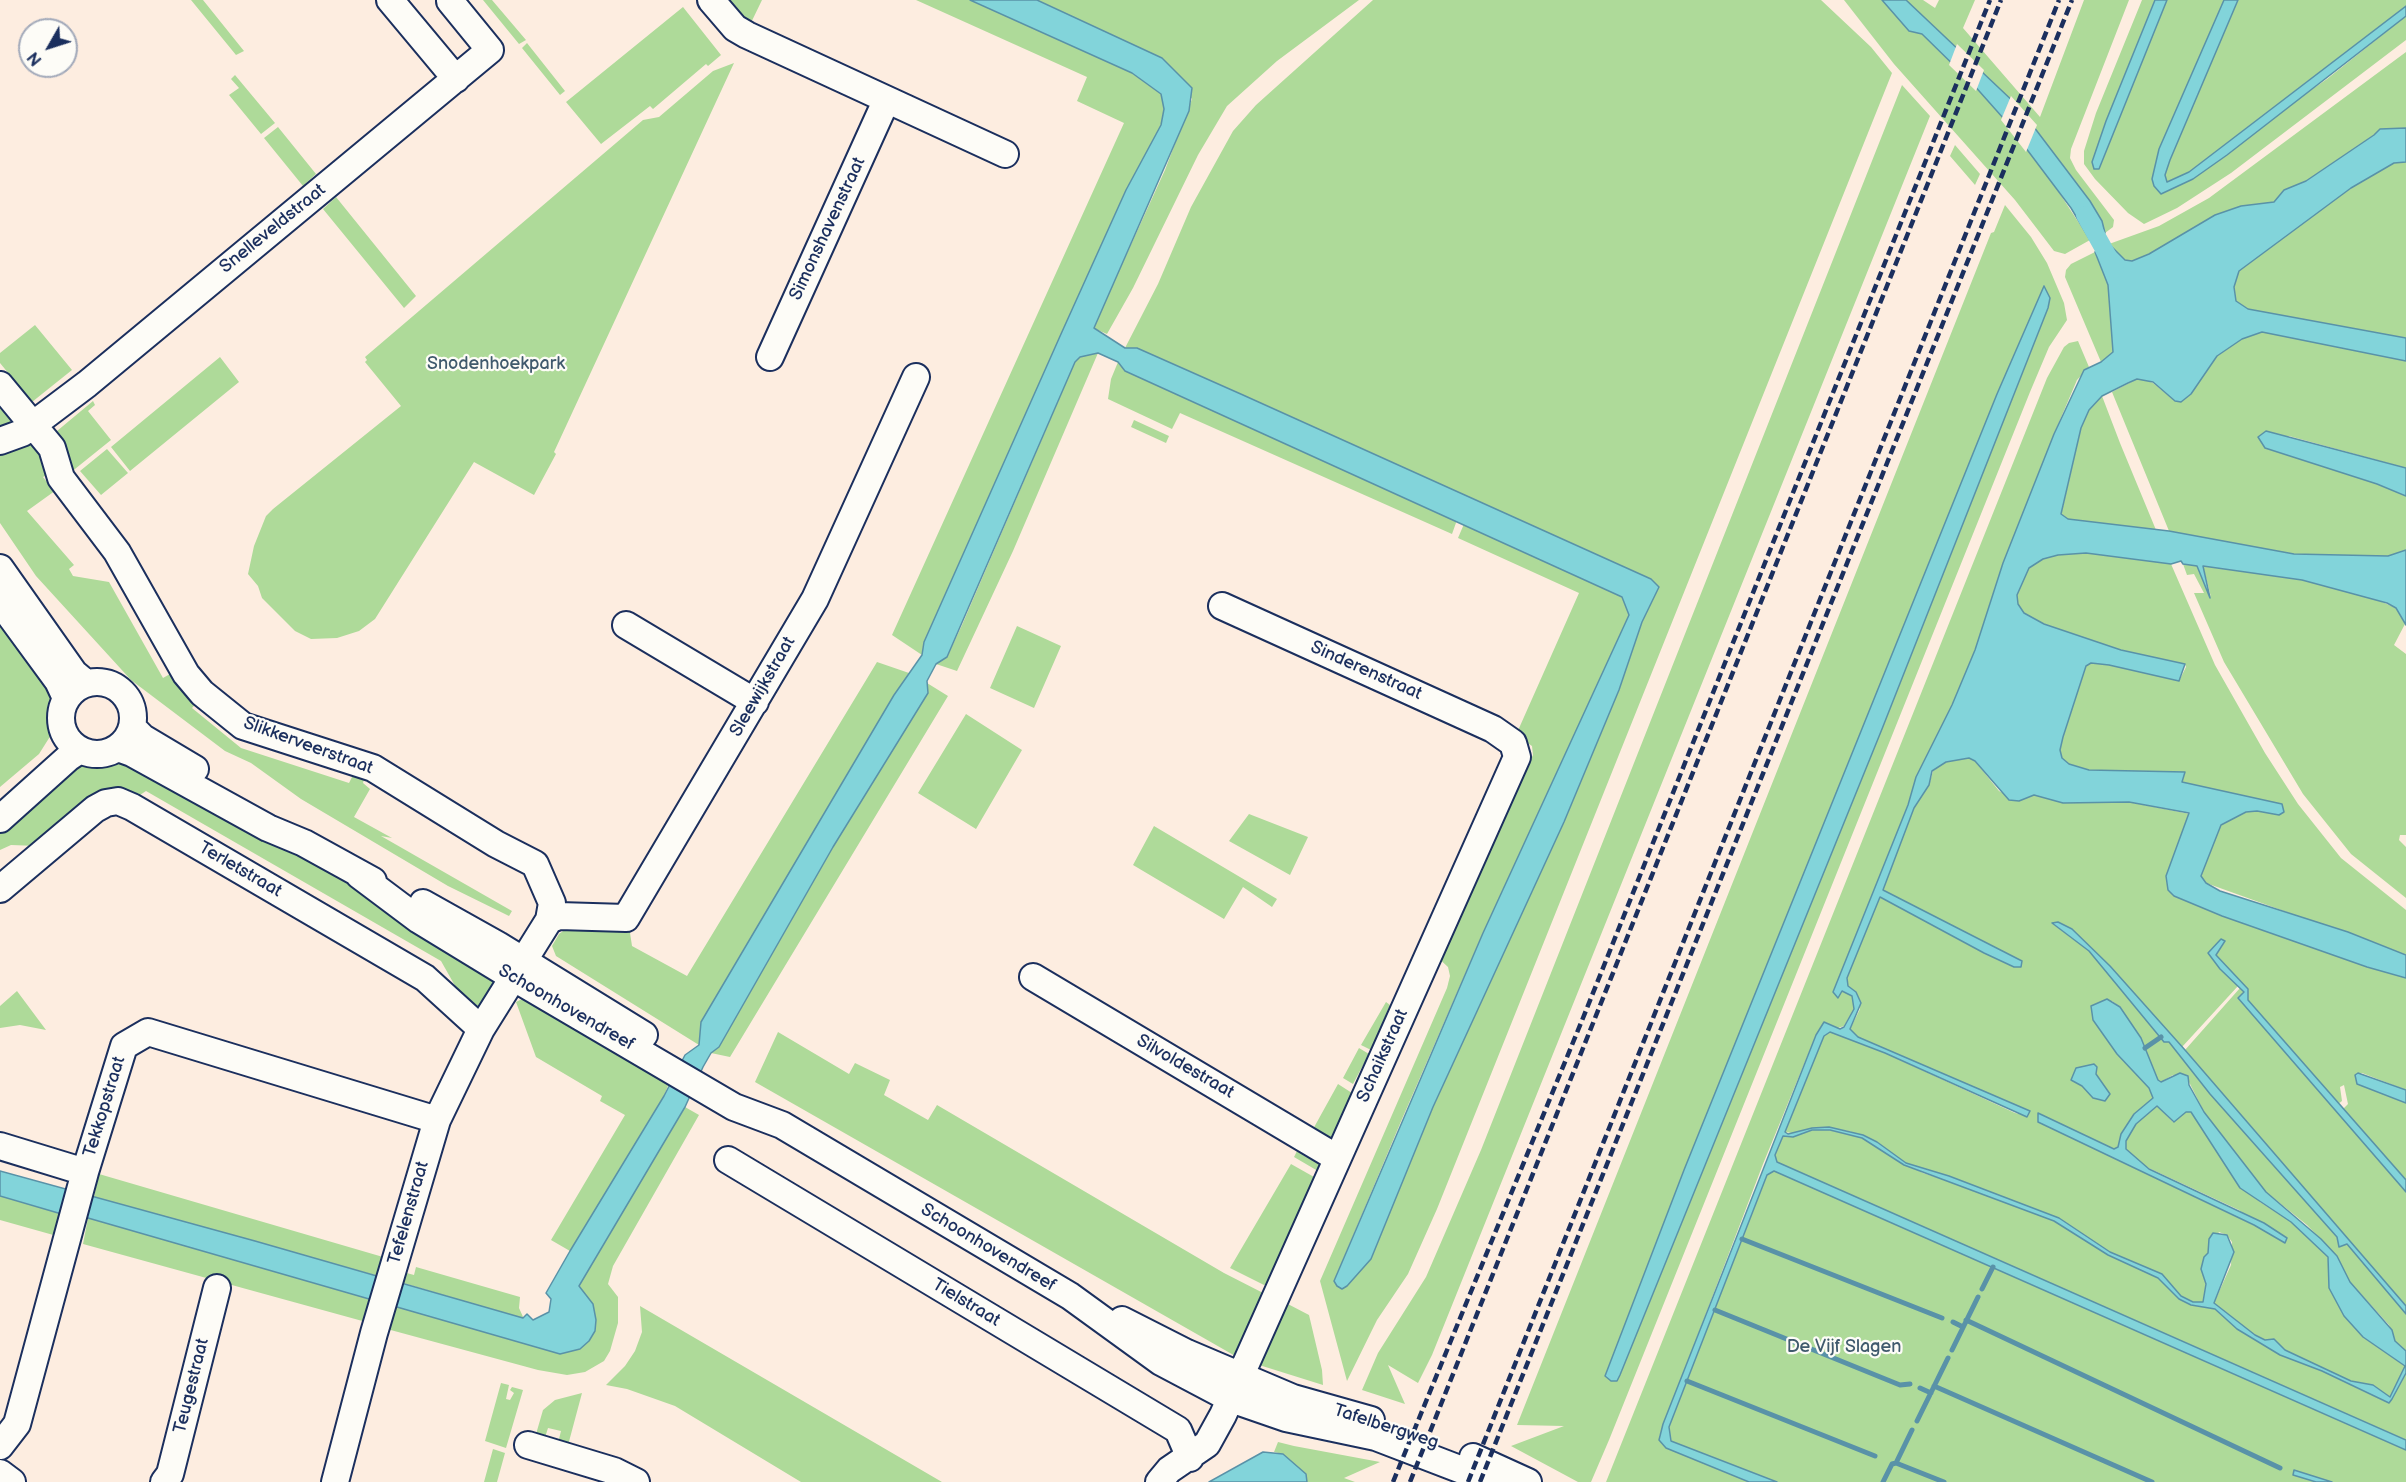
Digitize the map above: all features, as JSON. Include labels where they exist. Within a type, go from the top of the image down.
[{"type":"street","points":[[390,0],[456,79]]},
{"type":"street","name":"Snelleveldstraat","points":[[0,441],[16,437],[35,425],[490,50],[450,0]]},
{"type":"street","points":[[711,0],[735,28],[747,35],[1005,154]]},
{"type":"street","name":"Simonshavenstraat","points":[[770,357],[886,101]]},
{"type":"street","name":"Sleewijkstraat","points":[[549,920],[559,916],[626,918],[815,599],[916,376]]},
{"type":"street","name":"Slikkerveerstraat","points":[[0,385],[52,448],[61,478],[117,552],[186,674],[201,693],[243,726],[373,768],[496,844],[535,864],[552,903],[549,920]]},
{"type":"street","points":[[0,568],[74,674],[76,691],[60,721],[71,741],[92,755],[106,754],[118,748],[127,739],[132,727],[131,708],[122,692],[111,684],[98,682],[76,691]]},
{"type":"street","points":[[0,602],[58,681],[76,691]]},
{"type":"street","name":"Sinderenstraat","points":[[1222,606],[1493,729],[1509,740]]},
{"type":"street","points":[[626,625],[755,702]]},
{"type":"street","name":"Schoonhovendreef","points":[[132,727],[143,738],[275,819],[304,843]]},
{"type":"street","name":"Schaikstraat","points":[[1159,1482],[1168,1470],[1190,1458],[1207,1444],[1231,1399],[1337,1158],[1516,763],[1515,748],[1509,740]]},
{"type":"street","points":[[0,796],[43,759],[71,741]]},
{"type":"street","points":[[0,819],[68,758],[71,741]]},
{"type":"street","name":"Schoonhovendreef","points":[[118,748],[132,753],[268,828],[304,843],[359,875],[418,920],[519,970],[708,1082],[760,1104],[782,1125],[1070,1296],[1188,1353],[1242,1375]]},
{"type":"street","name":"Terletstraat","points":[[0,889],[95,809],[106,803],[118,801],[425,978],[481,1029]]},
{"type":"street","points":[[519,970],[549,920]]},
{"type":"street","name":"Tefelenstraat","points":[[335,1482],[380,1314],[437,1120],[481,1029],[519,970]]},
{"type":"street","name":"Silvoldestraat","points":[[1032,978],[1337,1158]]},
{"type":"street","name":"Tekkopstraat","points":[[0,1446],[16,1424],[124,1046],[148,1032],[437,1120]]},
{"type":"street","points":[[0,1146],[84,1180]]},
{"type":"street","name":"Tielstraat","points":[[728,1160],[1178,1430],[1190,1458]]},
{"type":"street","name":"Teugestraat","points":[[164,1482],[170,1474],[217,1288]]},
{"type":"street","name":"Schoonhovendreef","points":[[1070,1296],[1161,1362],[1231,1399]]},
{"type":"street","name":"Tafelbergweg","points":[[1242,1375],[1293,1398],[1382,1422],[1508,1470],[1528,1482]]},
{"type":"street","name":"Tafelbergweg","points":[[1231,1399],[1286,1418],[1376,1437],[1492,1482]]},
{"type":"street","points":[[528,1445],[615,1472],[636,1482]]},
{"type":"street","points":[[0,1473],[12,1482]]},
{"type":"green space","points":[[191,0],[203,0],[244,51],[236,55]]},
{"type":"green space","points":[[483,0],[492,0],[526,40],[519,44]]},
{"type":"green space","points":[[721,0],[762,0],[747,31]]},
{"type":"green space","points":[[916,0],[970,0],[1132,73],[1161,94],[1164,109],[1161,125],[1126,190],[924,642],[922,655],[892,635],[1124,123],[1077,101],[1087,77]]},
{"type":"green space","points":[[1037,0],[1359,0],[1277,61],[1227,106],[1198,155],[1133,288],[1107,334],[1093,328],[1165,170],[1192,99],[1162,58]]},
{"type":"green space","points":[[1373,0],[1821,0],[1871,47],[1892,73],[1437,1209],[1408,1274],[1377,1320],[1347,1381],[1320,1281],[1447,988],[1450,976],[1448,967],[1434,954],[1533,755],[1532,746],[1516,735],[1579,593],[1458,538],[1464,524],[1622,597],[1629,615],[1483,933],[1402,1119],[1334,1281],[1342,1289],[1371,1258],[1433,1107],[1564,822],[1619,690],[1642,622],[1659,587],[1651,579],[1243,395],[1137,348],[1125,348],[1158,284],[1191,207],[1233,131],[1256,105]]},
{"type":"green space","points":[[1844,0],[1882,0],[1909,29],[1922,34],[1985,94],[2030,148],[2090,240],[2065,254],[2054,251],[2015,200],[1894,64]]},
{"type":"green space","points":[[1906,0],[1923,0],[1935,8],[1939,0],[1975,0],[1963,28],[2040,117],[2084,0],[2129,0],[2071,149],[2070,158],[2076,170],[2114,220],[2113,227],[2105,233],[2102,221],[2090,201],[2018,106]]},
{"type":"green space","points":[[2142,0],[2155,0],[2106,121],[2099,169],[2167,0],[2224,0],[2159,149],[2152,179],[2154,186],[2161,194],[2327,79],[2406,16],[2406,40],[2231,173],[2177,208],[2144,224],[2128,213],[2095,179],[2084,164],[2084,151],[2096,113]]},
{"type":"green space","points":[[2238,0],[2406,0],[2406,6],[2189,172],[2166,182],[2165,175],[2170,160]]},
{"type":"green space","points":[[683,7],[721,55],[708,66],[706,64],[653,109],[650,106],[601,144],[566,102]]},
{"type":"green space","points":[[527,43],[565,91],[560,95],[522,48]]},
{"type":"green space","points":[[2406,52],[2406,128],[2380,129],[2306,181],[2284,190],[2274,202],[2215,215],[2149,254],[2132,261],[2125,260],[2109,244],[2159,226],[2209,198]]},
{"type":"green space","name":"Snodenhoekpark","points":[[734,63],[554,452],[556,454],[534,495],[474,462],[375,619],[359,631],[337,638],[311,639],[295,631],[262,598],[258,586],[248,574],[254,546],[266,516],[273,509],[401,406],[365,362],[367,360],[365,357],[643,120],[659,117],[713,71]]},
{"type":"green space","points":[[235,75],[275,123],[261,134],[229,95],[239,88],[231,79]]},
{"type":"green space","points":[[1902,85],[1930,116],[1432,1355],[1418,1383],[1388,1365],[1405,1404],[1362,1390],[1378,1353],[1426,1277],[1481,1150]]},
{"type":"green space","points":[[278,127],[316,174],[303,186],[264,138]]},
{"type":"green space","points":[[1955,145],[1980,174],[1975,185],[1950,156]]},
{"type":"green space","points":[[2406,162],[2406,338],[2248,309],[2236,301],[2234,287],[2239,271],[2351,188],[2394,163]]},
{"type":"green space","points":[[336,197],[416,296],[404,308],[323,209]]},
{"type":"green space","points":[[2005,205],[2031,237],[2047,263],[2064,303],[2067,320],[2049,347],[2030,392],[1609,1440],[1591,1482],[1578,1482],[1511,1446],[1564,1426],[1517,1425],[1991,233],[1994,232]]},
{"type":"green space","points":[[2095,252],[2108,285],[2113,348],[2113,352],[2101,362],[2065,277],[2066,270],[2071,264]]},
{"type":"green space","points":[[35,325],[72,370],[32,402],[0,363],[0,353]]},
{"type":"green space","points":[[2262,332],[2406,361],[2406,468],[2289,436],[2265,448],[2377,484],[2406,496],[2406,550],[2388,556],[2294,554],[2169,531],[2112,392],[2137,379],[2145,380],[2153,383],[2175,401],[2181,402],[2191,394],[2217,356],[2242,339]]},
{"type":"green space","points":[[2078,341],[2089,367],[2077,380],[2054,434],[2003,563],[1975,650],[1952,705],[1916,777],[1908,805],[1833,992],[1842,991],[1852,996],[1854,1009],[1844,1026],[1816,1035],[1763,1164],[1660,1434],[1659,1440],[1666,1448],[1749,1482],[1606,1482],[2047,378],[2064,347]]},
{"type":"green space","points":[[1098,353],[1013,551],[957,671],[936,664],[947,657],[962,625],[1075,362],[1080,357]]},
{"type":"green space","points":[[220,357],[239,382],[130,471],[111,447]]},
{"type":"green space","points":[[1118,362],[1125,371],[1457,520],[1452,534],[1180,413],[1172,429],[1108,399],[1111,379]]},
{"type":"green space","points":[[0,396],[18,421],[0,436]]},
{"type":"green space","points":[[2102,396],[2156,530],[2068,519],[2061,515],[2081,428],[2089,410]]},
{"type":"green space","points":[[93,401],[95,405],[88,411],[111,440],[70,473],[67,449],[57,431]]},
{"type":"green space","points":[[1134,420],[1169,436],[1166,443],[1131,427]]},
{"type":"green space","points":[[31,438],[44,446],[51,473],[43,477],[47,482],[54,478],[59,488],[27,511],[74,565],[69,569],[73,576],[109,582],[163,678],[177,670],[179,673],[172,678],[178,687],[184,684],[199,700],[192,708],[241,748],[349,783],[355,771],[365,775],[363,783],[370,789],[354,817],[392,838],[381,836],[512,911],[509,916],[448,886],[301,799],[251,763],[225,751],[131,680],[36,576],[0,523],[0,449]]},
{"type":"green space","points":[[107,449],[128,473],[101,495],[80,471]]},
{"type":"green space","points":[[2086,553],[2171,564],[2215,665],[2265,753],[2298,804],[2341,858],[2406,910],[2406,955],[2206,883],[2201,876],[2221,825],[2246,812],[2257,810],[2279,815],[2215,790],[2182,782],[2184,772],[2089,770],[2069,764],[2062,758],[2060,750],[2063,737],[2086,666],[2091,663],[2109,665],[2179,681],[2186,667],[2185,664],[2121,650],[2044,624],[2024,613],[2018,604],[2017,595],[2029,568],[2043,559],[2058,555]]},
{"type":"green space","points":[[2183,564],[2197,566],[2211,597],[2203,566],[2302,580],[2375,599],[2396,608],[2402,615],[2405,624],[2394,645],[2406,654],[2406,835],[2400,835],[2399,840],[2406,847],[2406,898],[2351,854],[2303,794],[2224,662],[2194,593],[2204,593],[2194,574],[2187,575]]},
{"type":"green space","points":[[0,609],[55,696],[51,735],[39,754],[0,787]]},
{"type":"green space","points":[[1017,626],[1061,646],[1034,708],[990,688]]},
{"type":"green space","points":[[877,662],[909,673],[701,1022],[699,1045],[556,956],[552,946],[559,934],[570,926],[613,931],[629,926],[632,946],[687,976]]},
{"type":"green space","points":[[927,683],[948,696],[730,1057],[711,1053],[719,1047],[833,847],[928,693]]},
{"type":"green space","points":[[966,714],[1022,750],[976,829],[918,793]]},
{"type":"green space","points":[[74,758],[129,760],[328,870],[494,969],[498,994],[486,1012],[458,991],[441,961],[146,791],[134,799],[113,788],[38,846],[11,845],[0,850],[0,828]]},
{"type":"green space","points":[[1969,758],[1975,761],[1999,791],[2019,801],[2034,795],[2063,803],[2129,802],[2190,814],[2166,876],[2168,890],[2174,896],[2222,916],[2367,967],[2406,978],[2406,1090],[2362,1073],[2355,1075],[2357,1084],[2406,1103],[2406,1180],[2343,1109],[2348,1104],[2344,1085],[2340,1087],[2342,1101],[2338,1104],[2248,1000],[2248,989],[2216,955],[2225,942],[2221,939],[2209,953],[2238,986],[2182,1047],[2110,966],[2072,929],[2053,924],[2089,951],[2164,1042],[2168,1041],[2210,1094],[2337,1237],[2339,1247],[2347,1244],[2406,1314],[2406,1351],[2395,1341],[2389,1325],[2350,1282],[2337,1256],[2307,1225],[2266,1192],[2204,1112],[2188,1080],[2173,1075],[2161,1082],[2158,1080],[2141,1038],[2120,1007],[2112,1001],[2093,1020],[2117,1054],[2149,1088],[2153,1098],[2134,1114],[2121,1134],[2118,1147],[2114,1149],[2038,1114],[2038,1122],[2268,1232],[2239,1210],[2140,1164],[2126,1149],[2126,1141],[2136,1124],[2157,1106],[2173,1122],[2191,1111],[2260,1202],[2291,1222],[2328,1257],[2328,1275],[2344,1316],[2363,1337],[2405,1366],[2390,1397],[2373,1385],[2351,1381],[2285,1350],[2274,1339],[2265,1340],[2255,1335],[2214,1303],[2231,1265],[2232,1242],[2227,1235],[2219,1232],[2208,1253],[2203,1275],[2206,1284],[2203,1303],[2193,1302],[2181,1296],[2162,1274],[2110,1252],[2059,1218],[1906,1163],[1877,1142],[1849,1131],[1812,1128],[1792,1133],[1785,1132],[1824,1036],[1830,1032],[1885,1053],[2015,1113],[2028,1116],[2029,1111],[1858,1037],[1850,1029],[1860,1009],[1856,992],[1848,986],[1847,978],[1880,897],[1964,941],[2022,961],[1882,890],[1914,807],[1929,785],[1933,771],[1946,762]]},
{"type":"green space","points":[[1249,814],[1308,837],[1290,875],[1229,841]]},
{"type":"green space","points":[[1154,826],[1277,899],[1272,907],[1243,887],[1224,919],[1133,865]]},
{"type":"green space","points":[[2240,988],[2245,992],[2239,999],[2406,1192],[2406,1306],[2185,1050]]},
{"type":"green space","points":[[17,991],[46,1030],[20,1025],[0,1028],[0,1006]]},
{"type":"green space","points":[[532,994],[672,1075],[664,1096],[570,1251],[551,1240],[625,1115],[600,1101],[602,1096],[536,1057],[516,1002]]},
{"type":"green space","points":[[1386,1002],[1390,1005],[1371,1050],[1361,1045]]},
{"type":"green space","points":[[778,1032],[849,1074],[855,1063],[890,1080],[884,1095],[928,1120],[937,1105],[1224,1273],[1269,1296],[1237,1357],[755,1082]]},
{"type":"green space","points":[[1359,1048],[1369,1054],[1353,1084],[1343,1078]]},
{"type":"green space","points":[[1338,1084],[1352,1093],[1340,1119],[1344,1129],[1337,1137],[1329,1139],[1312,1131]]},
{"type":"green space","points":[[685,1107],[699,1115],[613,1266],[608,1284],[618,1297],[618,1323],[610,1351],[604,1361],[585,1372],[567,1375],[538,1370],[387,1329],[393,1305],[560,1354],[579,1286]]},
{"type":"green space","points":[[1812,1130],[1829,1130],[1862,1138],[1923,1173],[1975,1190],[2054,1221],[2108,1255],[2158,1278],[2179,1299],[2191,1305],[2215,1309],[2237,1329],[2280,1355],[2322,1371],[2384,1401],[2392,1399],[2406,1373],[2406,1440],[1777,1162],[1775,1155],[1783,1136],[1793,1137]]},
{"type":"green space","points":[[1297,1151],[1306,1157],[1322,1159],[1323,1174],[1294,1157]]},
{"type":"green space","points":[[1291,1164],[1314,1177],[1268,1284],[1264,1285],[1230,1268]]},
{"type":"green space","name":"De Vijf Slagen","points":[[1774,1171],[2406,1450],[2406,1482],[2332,1482],[2294,1470],[2294,1475],[2316,1482],[1777,1482],[1671,1441],[1669,1427],[1767,1175]]},
{"type":"green space","points":[[99,1174],[383,1257],[378,1276],[94,1197]]},
{"type":"green space","points":[[0,1196],[65,1215],[64,1238],[0,1220]]},
{"type":"green space","points":[[88,1218],[369,1297],[366,1322],[83,1244]]},
{"type":"green space","points":[[416,1267],[520,1297],[519,1308],[524,1319],[400,1282],[403,1272],[414,1275]]},
{"type":"green space","points":[[1284,1302],[1309,1315],[1322,1370],[1323,1385],[1256,1364]]},
{"type":"green space","points":[[640,1306],[942,1482],[801,1482],[675,1406],[627,1389],[606,1385],[625,1366],[635,1351],[642,1332]]},
{"type":"green space","points":[[501,1383],[509,1385],[506,1399],[510,1400],[514,1393],[510,1390],[512,1387],[523,1390],[506,1448],[485,1441]]},
{"type":"green space","points":[[582,1393],[567,1449],[557,1447],[561,1431],[548,1428],[543,1444],[534,1441],[543,1410],[555,1400]]},
{"type":"green space","points":[[1278,1442],[1380,1462],[1344,1478],[1355,1482],[1307,1482],[1283,1454],[1274,1452]]},
{"type":"green space","points":[[493,1449],[505,1453],[497,1482],[484,1482]]},
{"type":"water","points":[[970,0],[1037,0],[1162,58],[1192,88],[1189,111],[1094,328],[1125,348],[1137,348],[1243,395],[1651,579],[1659,587],[1642,622],[1619,690],[1564,822],[1433,1107],[1371,1259],[1347,1286],[1342,1289],[1337,1286],[1334,1281],[1483,933],[1629,615],[1622,597],[1125,371],[1118,362],[1098,353],[1080,357],[1075,362],[947,657],[936,664],[927,681],[928,693],[833,847],[719,1047],[711,1053],[685,1107],[579,1286],[593,1304],[596,1320],[595,1331],[580,1349],[560,1354],[88,1218],[65,1215],[0,1196],[0,1171],[523,1318],[527,1314],[533,1320],[549,1312],[551,1299],[546,1293],[664,1096],[685,1055],[699,1045],[701,1022],[894,695],[922,655],[924,642],[1061,334],[1126,190],[1161,125],[1164,109],[1161,94],[1132,73]]},
{"type":"water","points":[[1882,0],[1906,0],[2018,106],[2090,201],[2102,221],[2105,233],[2090,240],[2071,208],[2004,119],[1972,83],[1922,34],[1909,31]]},
{"type":"water","points":[[2155,0],[2167,0],[2099,169],[2094,169],[2092,162],[2106,121]]},
{"type":"water","points":[[2224,0],[2238,0],[2170,160],[2165,175],[2167,182],[2189,172],[2406,6],[2406,16],[2227,155],[2193,179],[2161,194],[2154,186],[2152,179],[2159,149]]},
{"type":"water","points":[[2406,128],[2406,162],[2394,163],[2351,188],[2239,271],[2234,287],[2236,301],[2248,309],[2406,338],[2406,361],[2262,332],[2242,339],[2217,356],[2191,394],[2181,402],[2175,401],[2153,382],[2137,379],[2102,396],[2089,410],[2081,428],[2061,514],[2068,519],[2169,531],[2294,554],[2388,556],[2406,550],[2406,625],[2396,608],[2387,603],[2302,580],[2203,566],[2210,598],[2197,566],[2183,564],[2181,561],[2171,564],[2086,553],[2058,555],[2043,559],[2029,568],[2017,595],[2018,604],[2024,613],[2044,624],[2121,650],[2185,664],[2179,681],[2109,665],[2091,663],[2086,666],[2063,737],[2060,750],[2062,758],[2069,764],[2089,770],[2185,772],[2182,782],[2282,804],[2284,812],[2279,815],[2257,811],[2246,812],[2221,825],[2201,876],[2206,883],[2220,891],[2348,932],[2406,955],[2406,978],[2367,967],[2222,916],[2174,896],[2168,890],[2166,876],[2189,813],[2129,802],[2063,803],[2034,795],[2019,801],[2009,800],[1975,761],[1969,758],[1946,762],[1932,771],[1929,785],[1914,808],[1883,890],[2022,961],[2021,967],[2014,967],[1984,953],[1880,897],[1847,978],[1848,986],[1856,992],[1861,1003],[1850,1029],[1858,1037],[2030,1111],[2027,1117],[1885,1053],[1830,1032],[1824,1036],[1785,1132],[1788,1134],[1812,1128],[1829,1127],[1863,1135],[1906,1163],[1949,1176],[2059,1218],[2110,1252],[2162,1274],[2181,1296],[2193,1302],[2203,1302],[2206,1284],[2201,1269],[2204,1257],[2208,1253],[2209,1239],[2213,1233],[2227,1235],[2234,1252],[2214,1303],[2255,1335],[2265,1340],[2274,1339],[2285,1350],[2351,1381],[2373,1385],[2390,1397],[2405,1366],[2363,1337],[2344,1316],[2329,1288],[2328,1257],[2291,1222],[2240,1188],[2191,1112],[2186,1112],[2174,1122],[2157,1106],[2136,1124],[2126,1141],[2126,1149],[2149,1169],[2264,1223],[2287,1238],[2285,1243],[2254,1225],[2038,1122],[2038,1113],[2114,1149],[2118,1147],[2121,1134],[2134,1114],[2153,1098],[2149,1088],[2117,1054],[2093,1020],[2091,1006],[2107,999],[2120,1007],[2141,1038],[2158,1080],[2161,1082],[2180,1073],[2188,1076],[2189,1085],[2204,1112],[2266,1192],[2321,1239],[2337,1256],[2350,1282],[2392,1330],[2395,1341],[2406,1351],[2406,1373],[2392,1399],[2389,1403],[2322,1371],[2280,1355],[2237,1329],[2215,1309],[2191,1305],[2179,1299],[2158,1278],[2108,1255],[2054,1221],[1904,1165],[1862,1138],[1830,1130],[1812,1130],[1793,1137],[1783,1136],[1775,1155],[1777,1162],[2406,1440],[2406,1450],[1774,1171],[1767,1175],[1669,1427],[1671,1441],[1777,1482],[1749,1482],[1666,1448],[1659,1440],[1663,1424],[1816,1035],[1824,1022],[1840,1029],[1844,1027],[1854,1009],[1852,996],[1842,991],[1838,998],[1833,992],[1908,805],[1916,777],[1952,705],[1975,650],[2003,563],[2054,434],[2084,370],[2101,362],[2113,352],[2108,285],[2095,252],[2109,244],[2125,260],[2132,261],[2149,254],[2215,215],[2241,206],[2274,202],[2284,190],[2306,181],[2380,129]]},
{"type":"water","points":[[2044,286],[2050,298],[2048,308],[1882,729],[1620,1375],[1617,1381],[1611,1381],[1605,1376],[1684,1170],[1997,394]]},
{"type":"water","points":[[2266,431],[2406,468],[2406,496],[2377,484],[2265,448],[2258,437]]},
{"type":"water","points":[[2058,922],[2072,929],[2110,966],[2185,1050],[2406,1306],[2406,1314],[2347,1244],[2339,1247],[2337,1237],[2210,1094],[2169,1042],[2164,1042],[2089,951],[2052,923]]},
{"type":"water","points":[[2221,939],[2225,941],[2216,955],[2248,989],[2248,1000],[2406,1180],[2406,1192],[2238,998],[2244,992],[2220,969],[2208,953]]},
{"type":"water","points":[[2094,1064],[2097,1067],[2096,1074],[2110,1094],[2105,1101],[2093,1098],[2082,1086],[2071,1080],[2076,1068]]},
{"type":"water","points":[[2358,1073],[2406,1090],[2406,1103],[2357,1084],[2355,1075]]},
{"type":"water","points":[[1263,1452],[1283,1454],[1306,1474],[1307,1482],[1209,1482]]},
{"type":"water","points":[[2294,1470],[2332,1482],[2316,1482],[2293,1475]]},
{"type":"pier","points":[[1957,44],[1984,70],[1976,91],[1949,65]]},
{"type":"pier","points":[[2011,96],[2037,125],[2026,152],[2001,120]]},
{"type":"waterway","points":[[2085,215],[2115,269]]},
{"type":"waterway","points":[[2145,1048],[2161,1037]]},
{"type":"waterway","points":[[1742,1239],[1942,1318]]},
{"type":"waterway","points":[[1982,1289],[1993,1267]]},
{"type":"waterway","points":[[1952,1350],[1978,1297]]},
{"type":"waterway","points":[[1715,1310],[1900,1385],[1910,1384]]},
{"type":"waterway","points":[[1966,1320],[2280,1468]]},
{"type":"waterway","points":[[1953,1322],[1963,1327]]},
{"type":"waterway","points":[[1917,1421],[1948,1358]]},
{"type":"waterway","points":[[1687,1381],[1875,1456]]},
{"type":"waterway","points":[[1934,1386],[2152,1482]]},
{"type":"waterway","points":[[1920,1388],[1931,1393]]},
{"type":"waterway","points":[[1912,1430],[1896,1463],[1944,1482]]},
{"type":"waterway","points":[[1883,1482],[1892,1464],[1896,1463]]},
{"type":"railway","points":[[1393,1482],[1583,1018],[1990,0]]},
{"type":"railway","points":[[1410,1482],[2001,0]]},
{"type":"railway","points":[[1468,1482],[2059,0]]},
{"type":"railway","points":[[1480,1482],[2072,0]]}]
